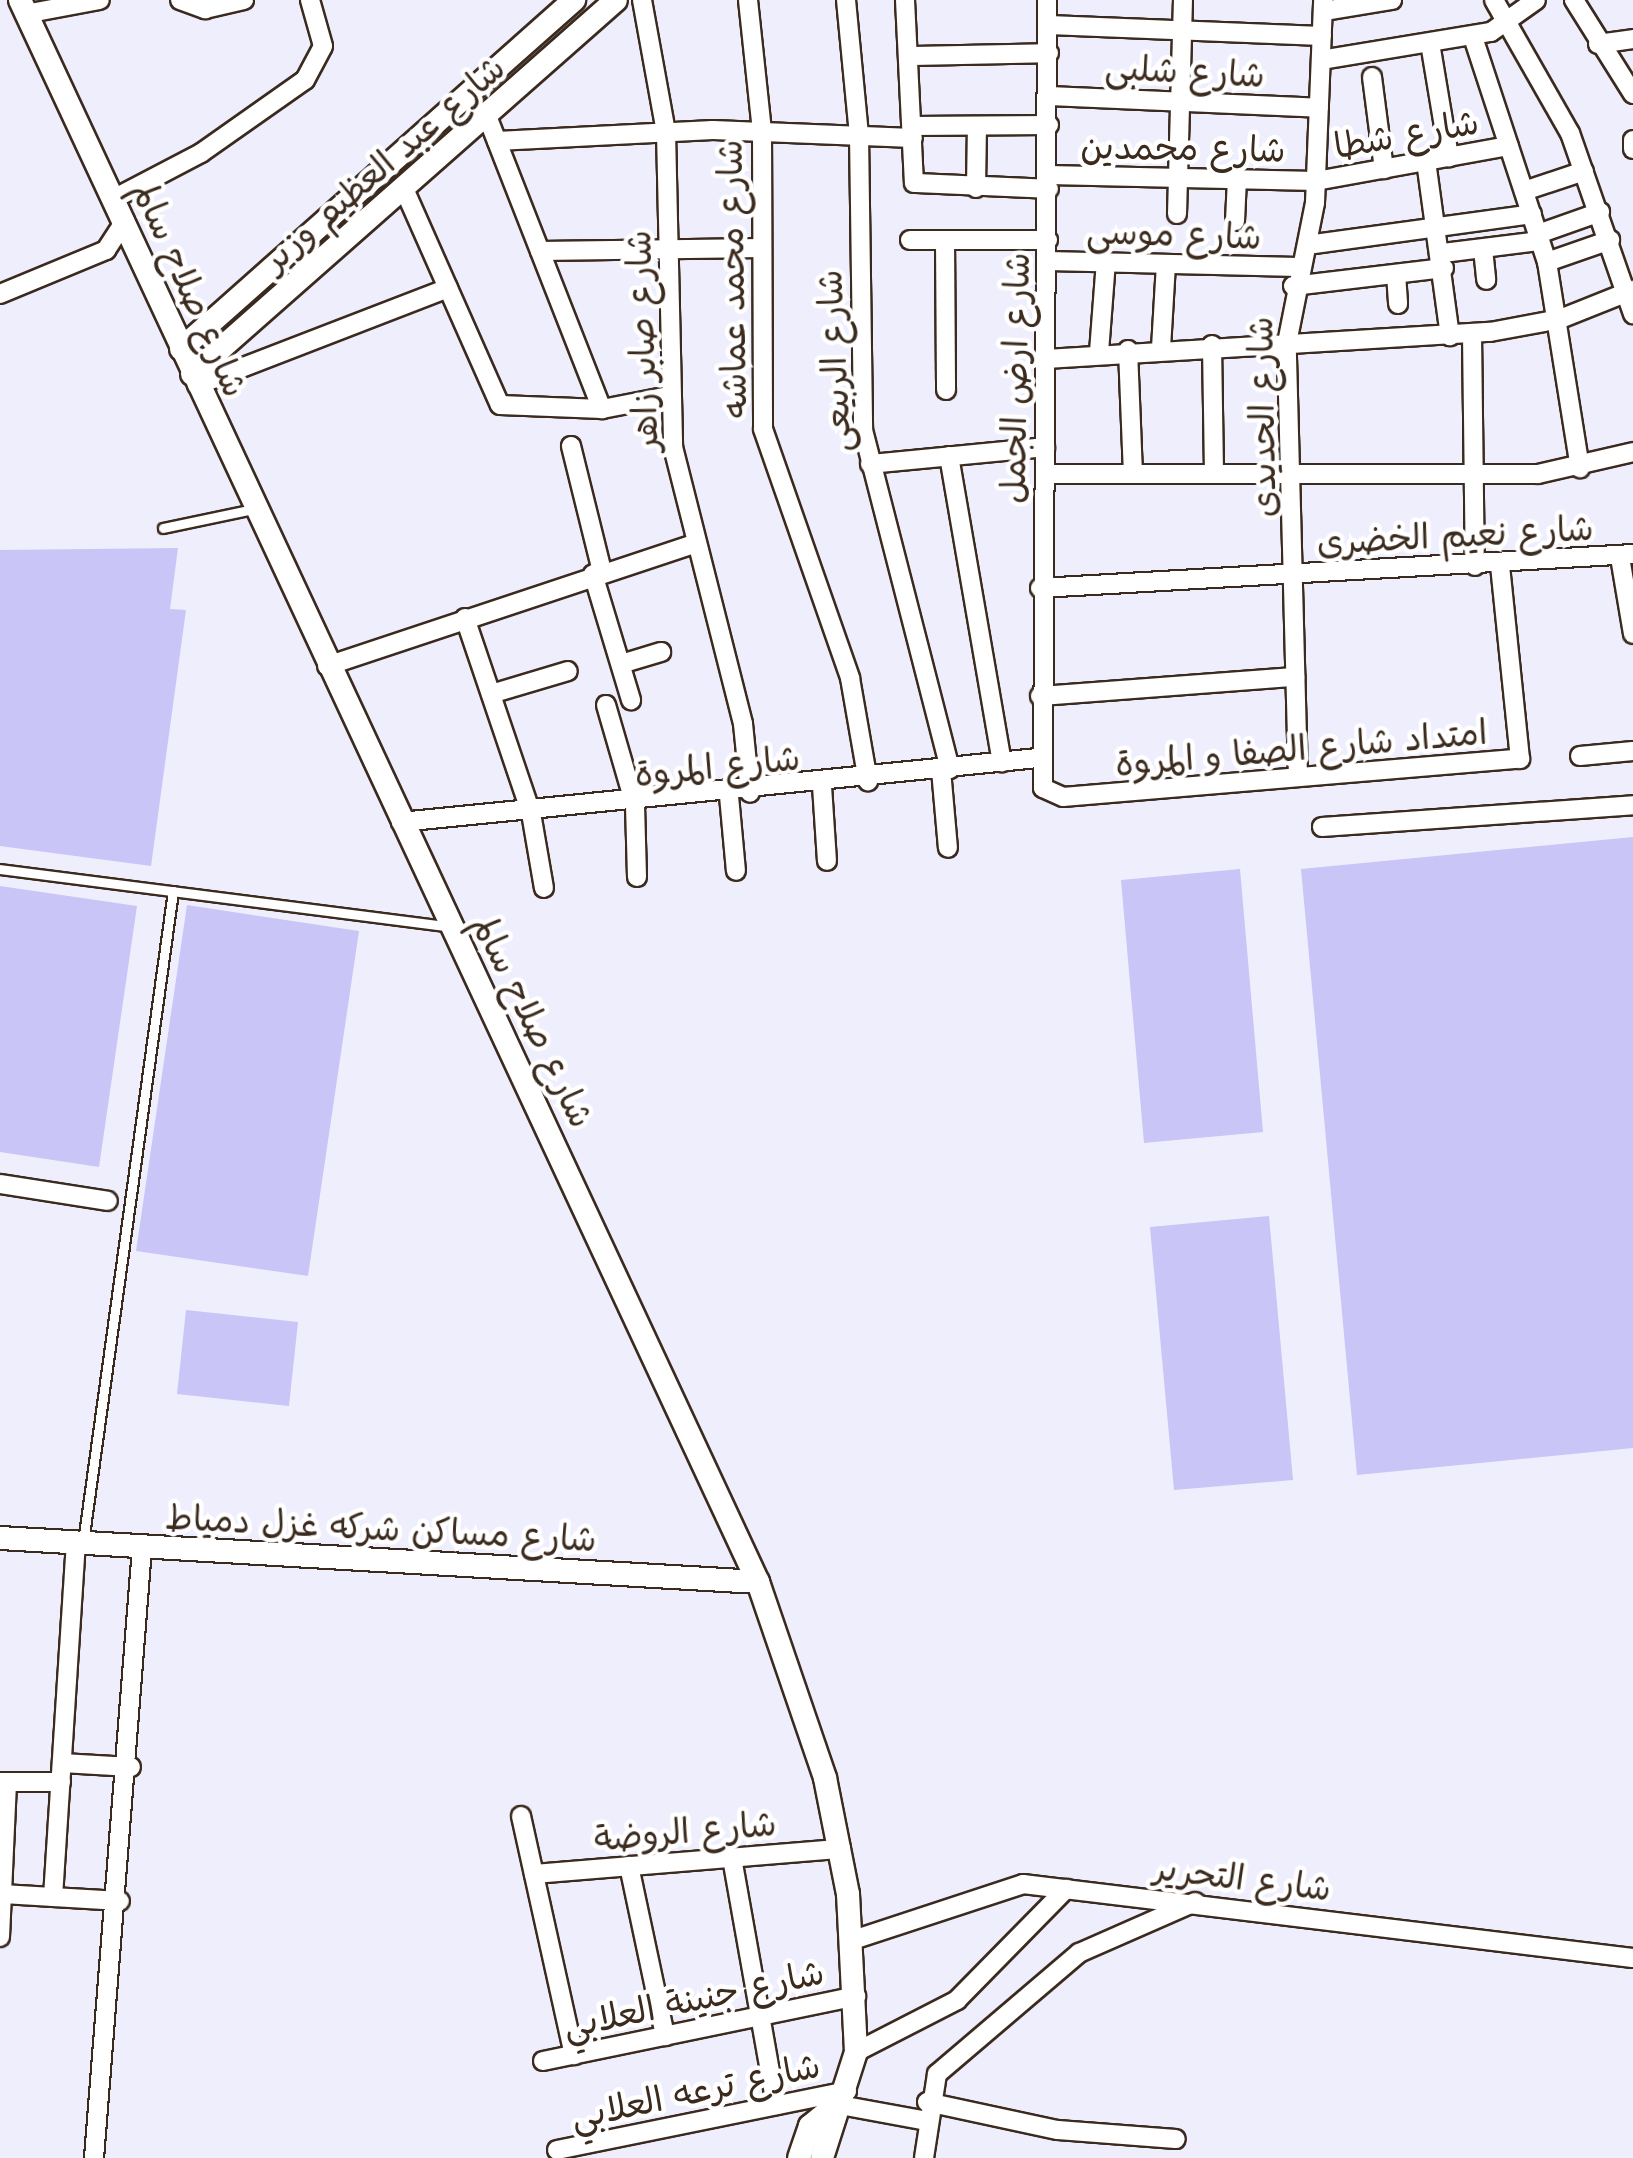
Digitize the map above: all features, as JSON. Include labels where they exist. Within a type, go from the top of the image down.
[{"type":"street","points":[[22,7],[100,0]]},
{"type":"street","points":[[180,0],[205,9],[244,0]]},
{"type":"street","points":[[115,198],[214,145],[305,80],[323,46],[310,0]]},
{"type":"street","name":"شارع عبد العظيم وزير","points":[[181,349],[574,0]]},
{"type":"street","name":"شارع عبد العظيم وزير","points":[[195,379],[616,0]]},
{"type":"street","name":"شارع صابر زاهر","points":[[642,0],[666,132],[669,396],[696,544],[743,724],[750,793]]},
{"type":"street","name":"شارع محمد عماشه","points":[[748,0],[762,131],[762,430],[850,678],[868,782]]},
{"type":"street","name":"شارع الربيعى","points":[[846,0],[860,134],[857,309],[870,464],[946,770],[948,848]]},
{"type":"street","points":[[905,0],[914,132]]},
{"type":"street","name":"شارع ارض الجمل","points":[[1038,758],[1049,182],[1047,0]]},
{"type":"street","points":[[1177,214],[1183,0]]},
{"type":"street","points":[[1324,5],[1392,0]]},
{"type":"street","points":[[1494,0],[1512,23],[1584,171],[1630,291],[1633,314]]},
{"type":"street","points":[[1321,60],[1473,37],[1512,23],[1536,0]]},
{"type":"street","points":[[1574,0],[1598,44],[1633,94]]},
{"type":"street","name":"شارع الحديدى","points":[[1298,778],[1292,575],[1296,474],[1288,343],[1296,277],[1307,245],[1316,181],[1324,5]]},
{"type":"street","name":"شارع صلاح سالم","points":[[22,7],[115,198],[254,509],[758,1582],[842,1848],[854,1940],[856,2052],[822,2158]]},
{"type":"street","points":[[1049,25],[1322,36]]},
{"type":"street","points":[[1473,37],[1547,262],[1560,319],[1580,468]]},
{"type":"street","points":[[1598,44],[1633,39]]},
{"type":"street","points":[[530,40],[548,62]]},
{"type":"street","points":[[1430,44],[1449,156]]},
{"type":"street","points":[[910,56],[1049,53]]},
{"type":"street","points":[[499,66],[513,70],[517,89]]},
{"type":"street","points":[[1372,77],[1384,168]]},
{"type":"street","name":"شارع شلبى","points":[[1050,96],[1318,108]]},
{"type":"street","points":[[488,116],[602,409]]},
{"type":"street","points":[[497,141],[666,132],[860,134],[1049,125]]},
{"type":"street","points":[[976,126],[976,188]]},
{"type":"street","name":"شارع محمدين","points":[[914,132],[917,186],[976,188],[1178,178],[1316,181]]},
{"type":"street","points":[[1633,140],[1633,149]]},
{"type":"street","name":"شارع شطا","points":[[1316,181],[1508,146]]},
{"type":"street","points":[[1426,161],[1444,261],[1450,336]]},
{"type":"street","points":[[1524,191],[1584,171]]},
{"type":"street","points":[[1235,221],[1237,179]]},
{"type":"street","points":[[405,191],[500,405],[602,409],[669,396]]},
{"type":"street","name":"شارع موسى","points":[[1048,261],[1166,265],[1296,277],[1396,274],[1539,237],[1600,212]]},
{"type":"street","points":[[1307,245],[1532,214]]},
{"type":"street","points":[[0,294],[90,258],[125,221]]},
{"type":"street","points":[[910,240],[1048,240]]},
{"type":"street","points":[[946,240],[946,390]]},
{"type":"street","points":[[1547,262],[1610,240]]},
{"type":"street","points":[[540,250],[762,248]]},
{"type":"street","points":[[1483,249],[1486,280]]},
{"type":"street","points":[[90,258],[144,265]]},
{"type":"street","points":[[1100,352],[1106,262]]},
{"type":"street","points":[[1161,348],[1166,265]]},
{"type":"street","points":[[1396,274],[1398,304]]},
{"type":"street","points":[[195,379],[448,288]]},
{"type":"street","points":[[1046,359],[1212,344],[1472,334],[1560,319],[1630,291]]},
{"type":"street","points":[[1472,334],[1475,566]]},
{"type":"street","points":[[1212,344],[1214,474]]},
{"type":"street","points":[[1128,350],[1133,474]]},
{"type":"street","points":[[571,446],[598,573],[632,700]]},
{"type":"street","points":[[870,464],[1045,447]]},
{"type":"street","points":[[1045,474],[1474,474],[1580,468],[1633,452]]},
{"type":"street","points":[[949,456],[1002,762]]},
{"type":"street","points":[[327,666],[598,573],[696,544]]},
{"type":"street","points":[[1626,555],[1633,634]]},
{"type":"street","name":"شارع نعيم الخضرى","points":[[1040,588],[1626,555]]},
{"type":"street","name":"امتداد شارع الصفا و المروة","points":[[1038,758],[1043,788],[1064,798],[1523,756],[1500,565]]},
{"type":"street","points":[[465,618],[531,813],[544,888]]},
{"type":"street","points":[[620,664],[661,652]]},
{"type":"street","points":[[491,694],[568,671]]},
{"type":"street","points":[[1040,696],[1295,677]]},
{"type":"street","points":[[606,705],[635,805],[637,877]]},
{"type":"street","points":[[1580,756],[1633,751]]},
{"type":"street","name":"شارع المروة","points":[[401,822],[729,796],[868,782],[1038,758]]},
{"type":"street","points":[[822,786],[828,861]]},
{"type":"street","points":[[729,796],[736,871]]},
{"type":"street","points":[[1322,827],[1633,805]]},
{"type":"street","points":[[0,1184],[108,1200]]},
{"type":"street","name":"شارع مساكن شركه غزل دمياط","points":[[0,1538],[758,1582]]},
{"type":"street","points":[[54,1897],[79,1544]]},
{"type":"street","points":[[94,2158],[131,1767],[142,1548]]},
{"type":"street","points":[[0,1937],[3,1782],[131,1767]]},
{"type":"street","points":[[521,1816],[574,2055]]},
{"type":"street","name":"شارع الروضة","points":[[534,1874],[842,1848]]},
{"type":"street","points":[[732,1858],[776,2106]]},
{"type":"street","points":[[630,1866],[664,2036]]},
{"type":"street","name":"شارع التحرير","points":[[854,1940],[996,1888],[1066,1889],[1633,1958]]},
{"type":"street","points":[[1,1889],[120,1901]]},
{"type":"street","points":[[856,2052],[957,2000],[1066,1889]]},
{"type":"street","points":[[924,2158],[927,2102],[937,2074],[1079,1953],[1196,1902]]},
{"type":"street","name":"شارع جنينة العلابي","points":[[543,2061],[856,1996]]},
{"type":"street","points":[[799,2158],[810,2126],[843,2098],[926,2122]]},
{"type":"street","name":"شارع ترعه العلابي","points":[[556,2150],[776,2106],[843,2098]]},
{"type":"street","points":[[927,2102],[1058,2130],[1176,2139]]},
{"type":"lane","points":[[163,528],[254,509]]},
{"type":"lane","points":[[0,869],[451,926]]},
{"type":"lane","points":[[79,1544],[173,891]]},
{"type":"building","points":[[178,548],[170,609],[186,610],[151,866],[0,846],[0,550]]},
{"type":"building","points":[[1633,837],[1633,1448],[1357,1475],[1301,869]]},
{"type":"building","points":[[1240,869],[1263,1132],[1144,1143],[1121,880]]},
{"type":"building","points":[[0,886],[137,906],[99,1167],[0,1152]]},
{"type":"building","points":[[187,905],[359,931],[308,1276],[136,1251]]},
{"type":"building","points":[[1269,1216],[1293,1480],[1174,1490],[1150,1227]]},
{"type":"building","points":[[186,1310],[298,1322],[289,1406],[177,1394]]}]
